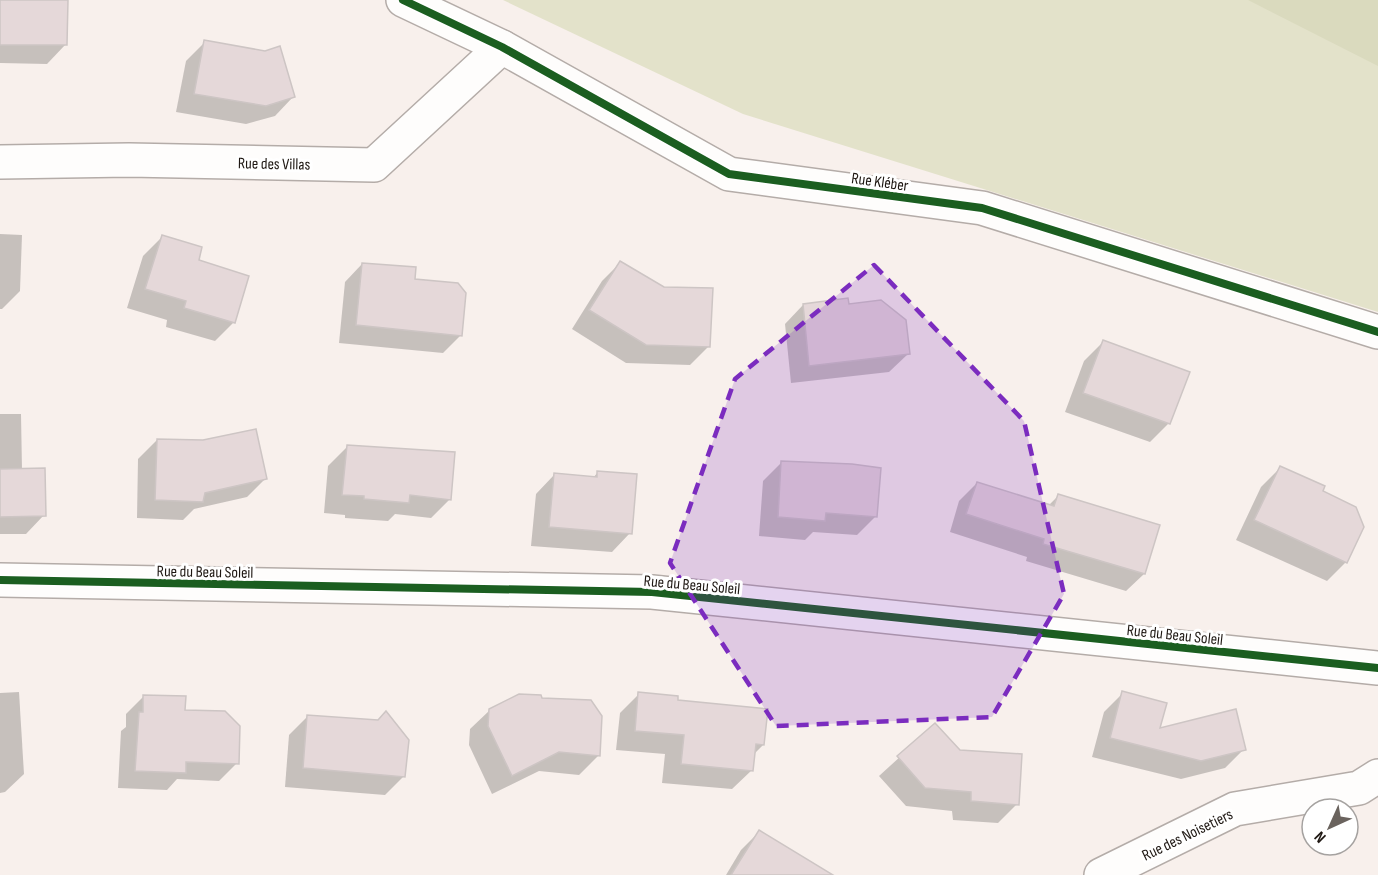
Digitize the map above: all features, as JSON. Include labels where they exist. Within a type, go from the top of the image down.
[{"type":"street","name":"Rue Kléber","points":[[403,0],[502,46],[729,174],[982,208],[1378,332]]},
{"type":"street","name":"Rue des Villas","points":[[0,162],[129,160],[374,165],[502,46]]},
{"type":"street","name":"Rue du Beau Soleil","points":[[0,580],[652,592],[1378,668]]},
{"type":"street","name":"Rue des Noisetiers","points":[[1101,875],[1235,809],[1359,788],[1378,776]]},
{"type":"highlighted area","points":[[874,265],[1024,421],[1064,594],[992,717],[776,726],[670,563],[735,379]]},
{"type":"green space","points":[[503,0],[1378,0],[1378,312],[743,114]]},
{"type":"green space","points":[[1248,0],[1378,0],[1378,66]]},
{"type":"building","points":[[0,0],[68,0],[67,45],[0,45]]},
{"type":"building","points":[[204,40],[265,51],[280,46],[295,97],[266,106],[194,94]]},
{"type":"building","points":[[162,235],[202,247],[199,260],[249,276],[235,323],[184,308],[186,301],[145,289]]},
{"type":"building","points":[[620,261],[664,287],[713,288],[710,347],[646,345],[589,310]]},
{"type":"building","points":[[362,263],[416,267],[415,279],[458,283],[466,293],[462,336],[356,325]]},
{"type":"building","points":[[848,298],[849,304],[881,300],[906,320],[910,354],[809,366],[803,304]]},
{"type":"building","points":[[1103,340],[1190,372],[1170,424],[1083,393]]},
{"type":"building","points":[[256,429],[267,479],[205,493],[203,502],[155,500],[157,439],[203,440]]},
{"type":"building","points":[[347,445],[455,452],[451,500],[410,495],[409,503],[342,495]]},
{"type":"building","points":[[781,461],[852,464],[881,468],[877,517],[826,513],[825,521],[778,517]]},
{"type":"building","points":[[1280,466],[1325,486],[1323,491],[1356,507],[1364,527],[1347,563],[1254,520]]},
{"type":"building","points":[[45,468],[46,516],[0,517],[0,469]]},
{"type":"building","points":[[597,471],[637,474],[632,534],[549,527],[554,473],[597,477]]},
{"type":"building","points":[[977,482],[1054,506],[1058,494],[1160,525],[1145,574],[1043,544],[1044,539],[966,514]]},
{"type":"building","points":[[1122,691],[1167,703],[1160,728],[1236,709],[1246,750],[1201,761],[1110,738]]},
{"type":"building","points":[[638,692],[678,696],[678,700],[768,709],[764,745],[756,744],[753,771],[681,764],[684,735],[635,731]]},
{"type":"building","points":[[519,694],[541,695],[542,698],[591,700],[602,716],[600,756],[559,752],[512,776],[488,726],[489,709]]},
{"type":"building","points":[[143,695],[186,696],[185,710],[225,711],[240,726],[239,764],[186,762],[186,773],[135,771],[139,712],[143,712]]},
{"type":"building","points":[[386,711],[409,740],[405,777],[303,768],[307,715],[378,720]]},
{"type":"building","points":[[935,723],[960,750],[1022,754],[1019,805],[971,801],[971,792],[925,788],[897,756]]},
{"type":"building","points":[[759,830],[833,875],[731,875]]},
{"type":"cycle path","points":[[403,0],[502,47],[729,174],[982,208],[1378,332]]},
{"type":"cycle path","points":[[0,580],[652,592],[1378,668]]}]
